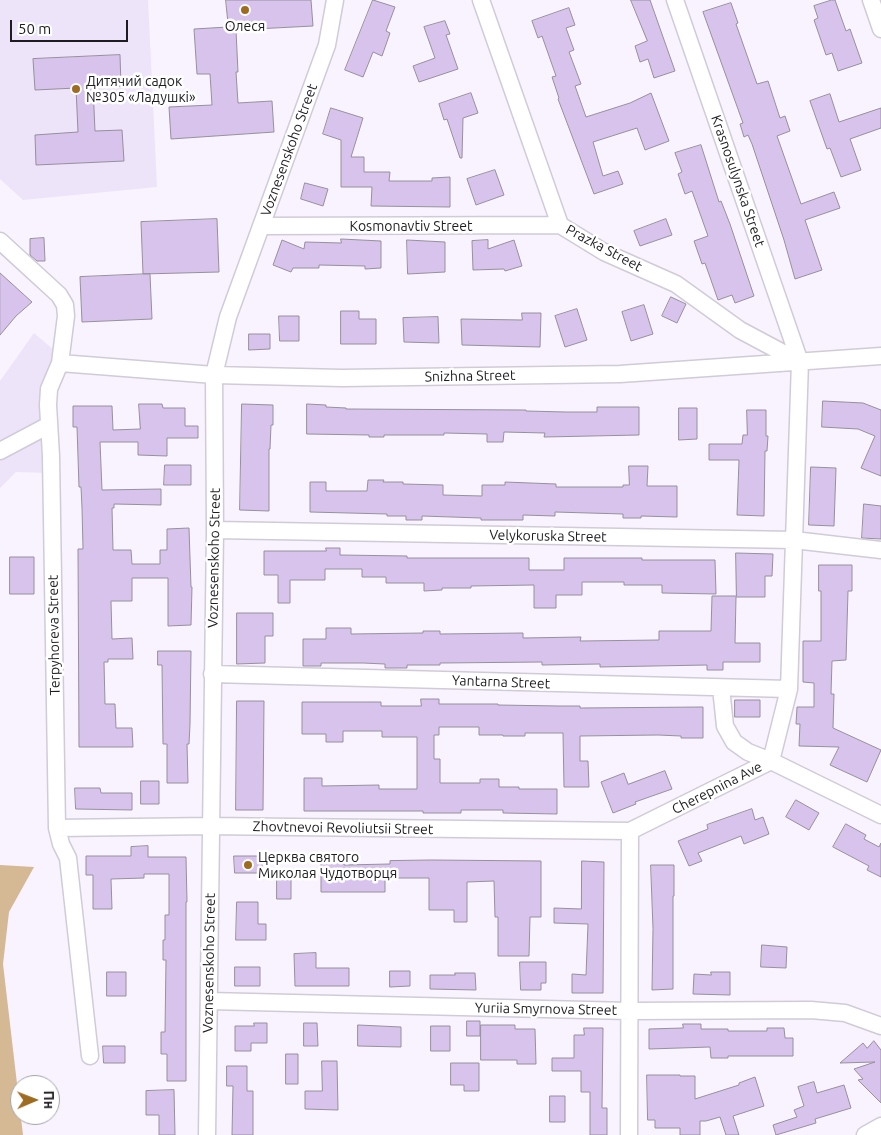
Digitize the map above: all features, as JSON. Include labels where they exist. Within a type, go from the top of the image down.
[{"type":"street","name":"Voznesenskoho Street","points":[[207,1135],[215,530],[214,375],[228,317],[327,45],[335,0]]},
{"type":"street","name":"Prazka Street","points":[[481,0],[560,225],[604,252],[676,284],[740,330],[800,362]]},
{"type":"street","name":"Krasnosulynska Street","points":[[675,0],[800,362]]},
{"type":"street","points":[[871,0],[881,29]]},
{"type":"street","name":"Kosmonavtiv Street","points":[[261,226],[560,225]]},
{"type":"street","name":"Terpyhoreva Street","points":[[0,241],[59,294],[66,316],[60,363],[50,389],[49,425],[57,828],[61,844],[68,858],[90,1056]]},
{"type":"street","name":"Snizhna Street","points":[[60,363],[214,375],[342,378],[620,374],[881,356]]},
{"type":"street","name":"Cherepnina Ave","points":[[630,831],[771,761],[789,689],[800,362]]},
{"type":"street","points":[[0,451],[49,425]]},
{"type":"street","name":"Velykoruska Street","points":[[215,530],[794,540],[881,550]]},
{"type":"street","name":"Yantarna Street","points":[[212,674],[789,689]]},
{"type":"street","points":[[721,688],[725,726],[734,742],[748,752],[771,761],[881,815]]},
{"type":"street","name":"Zhovtnevoi Revoliutsii Street","points":[[57,828],[210,826],[630,831]]},
{"type":"street","points":[[629,1135],[630,831]]},
{"type":"street","name":"Yuriia Smyrnova Street","points":[[209,1001],[629,1010],[811,1010],[845,1013],[881,1026]]},
{"type":"shaded area","name":"Дитячий садок №305 «Ладушкі»","points":[[0,0],[148,0],[157,187],[23,200],[0,179]]},
{"type":"shaded area","points":[[34,333],[55,351],[50,473],[16,472],[0,488],[0,381]]},
{"type":"shaded area","points":[[0,865],[34,867],[9,912],[3,964],[16,1075],[10,1075],[10,1125],[22,1125],[23,1135],[0,1135]]},
{"type":"building","points":[[226,0],[311,0],[313,26],[236,30],[238,103],[272,101],[274,132],[171,139],[169,107],[212,105],[210,74],[197,74],[194,29],[228,27]]},
{"type":"building","points":[[373,0],[395,7],[386,31],[390,33],[382,56],[373,52],[363,77],[345,70]]},
{"type":"building","points":[[631,0],[650,0],[675,71],[654,78],[648,59],[640,62],[635,46],[647,41]]},
{"type":"building","points":[[835,0],[846,31],[850,29],[862,63],[838,71],[832,53],[826,55],[814,20],[818,18],[814,6]]},
{"type":"building","points":[[731,3],[738,23],[736,24],[757,84],[768,81],[780,118],[785,116],[790,131],[777,136],[801,204],[834,192],[840,208],[805,220],[822,270],[795,279],[752,144],[748,135],[744,137],[740,124],[743,123],[703,12]]},
{"type":"building","points":[[569,8],[575,25],[566,28],[574,50],[569,52],[581,84],[575,86],[586,117],[630,103],[651,93],[669,141],[645,150],[637,128],[593,142],[603,176],[618,171],[623,184],[594,194],[558,99],[552,77],[556,76],[542,36],[538,38],[532,21]]},
{"type":"building","points":[[445,21],[450,34],[446,35],[458,69],[419,82],[413,66],[435,58],[424,27]]},
{"type":"building","points":[[120,55],[121,86],[93,87],[95,131],[122,130],[124,161],[36,165],[35,135],[78,132],[76,88],[35,90],[33,59]]},
{"type":"building","points":[[471,93],[478,113],[463,118],[462,158],[460,158],[447,119],[444,120],[439,104]]},
{"type":"building","points":[[830,94],[839,122],[881,108],[881,128],[850,139],[861,170],[841,177],[830,148],[827,149],[810,101]]},
{"type":"building","points":[[331,108],[363,118],[351,157],[364,157],[364,172],[390,172],[389,181],[432,181],[432,178],[450,177],[450,207],[371,206],[372,187],[341,187],[341,140],[323,134]]},
{"type":"building","points":[[701,145],[719,202],[721,201],[730,224],[754,296],[735,303],[732,295],[718,300],[705,263],[702,264],[694,241],[708,236],[692,191],[685,194],[678,174],[682,172],[675,153]]},
{"type":"building","points":[[495,170],[504,195],[476,205],[467,179]]},
{"type":"building","points":[[305,183],[328,189],[323,206],[301,199]]},
{"type":"building","points":[[217,219],[219,272],[143,274],[141,222]]},
{"type":"building","points":[[666,219],[672,235],[640,246],[634,231]]},
{"type":"building","points":[[44,238],[45,261],[37,261],[30,255],[30,239]]},
{"type":"building","points":[[341,239],[381,241],[381,268],[365,269],[365,266],[319,265],[319,268],[293,268],[291,272],[273,265],[282,240],[304,249],[305,242],[341,243]]},
{"type":"building","points":[[407,240],[445,242],[445,272],[408,274]]},
{"type":"building","points":[[488,240],[488,249],[514,240],[522,266],[505,271],[504,269],[473,270],[472,241]]},
{"type":"building","points":[[0,273],[32,302],[16,316],[0,335]]},
{"type":"building","points":[[150,274],[152,319],[82,322],[80,277]]},
{"type":"building","points":[[671,297],[686,304],[677,323],[662,316]]},
{"type":"building","points":[[644,305],[653,334],[631,341],[622,312]]},
{"type":"building","points":[[577,309],[587,340],[565,347],[555,316]]},
{"type":"building","points":[[341,311],[359,311],[359,319],[376,319],[376,344],[341,344]]},
{"type":"building","points":[[522,313],[541,313],[540,347],[462,345],[461,319],[522,320]]},
{"type":"building","points":[[279,316],[299,316],[299,341],[280,341]]},
{"type":"building","points":[[438,317],[439,343],[404,342],[403,318]]},
{"type":"building","points":[[249,334],[270,334],[270,349],[249,350]]},
{"type":"building","points":[[823,401],[863,403],[881,410],[881,476],[861,468],[875,436],[858,429],[822,427]]},
{"type":"building","points":[[139,404],[162,404],[163,408],[185,408],[185,426],[198,426],[198,438],[167,438],[167,456],[138,455],[138,442],[100,442],[102,490],[161,489],[161,505],[114,504],[114,508],[112,508],[113,550],[131,550],[132,564],[160,564],[160,550],[167,550],[167,529],[189,528],[192,587],[191,625],[168,626],[168,578],[132,578],[132,601],[111,601],[112,639],[132,638],[133,659],[108,659],[108,662],[104,662],[105,704],[115,704],[116,728],[132,728],[133,747],[79,747],[78,549],[83,549],[77,427],[73,427],[73,406],[112,406],[113,430],[140,429]]},
{"type":"building","points":[[242,404],[273,405],[273,425],[271,425],[269,449],[269,511],[240,510]]},
{"type":"building","points":[[307,404],[346,409],[566,412],[597,412],[597,407],[639,407],[639,435],[544,437],[545,433],[504,432],[503,442],[487,442],[487,434],[444,433],[444,435],[384,435],[384,437],[369,437],[369,435],[307,434]]},
{"type":"building","points":[[679,408],[697,408],[697,439],[679,440]]},
{"type":"building","points":[[747,410],[766,410],[766,436],[768,436],[767,451],[765,451],[764,516],[737,515],[739,460],[709,460],[709,444],[742,444],[743,435],[747,435]]},
{"type":"building","points":[[165,465],[191,465],[191,485],[164,485]]},
{"type":"building","points":[[629,466],[648,466],[647,486],[677,486],[677,517],[641,516],[641,518],[623,518],[623,514],[555,512],[555,516],[523,515],[523,520],[481,520],[481,518],[422,516],[422,520],[406,520],[406,516],[387,516],[387,514],[310,512],[310,482],[326,482],[326,491],[367,491],[368,480],[384,480],[383,482],[403,482],[403,484],[443,485],[443,495],[482,496],[482,485],[505,485],[505,482],[556,484],[556,487],[623,487],[623,485],[629,485]]},
{"type":"building","points":[[811,467],[836,468],[834,526],[809,525]]},
{"type":"building","points":[[864,504],[881,506],[881,539],[862,538]]},
{"type":"building","points":[[326,548],[340,548],[340,555],[407,556],[407,558],[529,558],[529,570],[564,570],[564,558],[715,560],[716,594],[662,593],[662,585],[624,585],[624,582],[582,582],[582,595],[556,595],[556,608],[534,608],[534,585],[471,586],[471,588],[442,588],[442,590],[424,591],[424,583],[386,583],[386,577],[362,577],[362,569],[325,569],[325,580],[290,580],[290,603],[278,603],[278,575],[264,575],[264,551],[326,551]]},
{"type":"building","points":[[736,553],[773,554],[772,576],[765,576],[765,597],[736,597],[735,643],[760,643],[760,662],[723,662],[723,670],[707,670],[707,665],[600,667],[600,664],[542,665],[542,662],[440,663],[440,665],[407,665],[407,668],[385,668],[385,664],[363,663],[321,663],[321,666],[303,666],[303,639],[326,639],[326,628],[351,628],[351,634],[423,633],[423,631],[440,631],[440,634],[523,633],[523,638],[581,637],[580,641],[659,640],[659,631],[711,631],[712,596],[736,596]]},
{"type":"building","points":[[10,557],[34,557],[34,594],[10,594]]},
{"type":"building","points":[[819,565],[852,565],[852,591],[848,591],[846,660],[832,661],[831,694],[834,694],[833,728],[881,750],[867,782],[830,765],[839,747],[799,746],[800,724],[796,724],[797,707],[814,707],[814,683],[803,682],[803,641],[821,641]]},
{"type":"building","points":[[237,613],[273,613],[273,636],[265,636],[265,663],[237,664]]},
{"type":"building","points":[[158,651],[191,651],[190,724],[189,744],[187,744],[188,783],[167,783],[167,744],[163,744],[162,665],[158,665]]},
{"type":"building","points":[[421,699],[439,699],[439,704],[580,706],[580,708],[703,707],[703,738],[658,735],[580,736],[580,761],[588,761],[589,787],[564,787],[563,733],[525,733],[525,736],[479,735],[479,727],[439,727],[439,735],[434,735],[434,759],[440,759],[440,783],[480,783],[480,779],[499,779],[499,787],[557,789],[557,814],[503,813],[503,810],[461,810],[461,813],[423,813],[423,811],[304,811],[304,778],[322,778],[322,786],[379,785],[379,789],[417,789],[417,737],[382,737],[382,731],[343,731],[343,742],[326,742],[326,734],[302,734],[302,702],[381,702],[381,706],[421,706]]},
{"type":"building","points":[[735,700],[760,700],[760,717],[735,717]]},
{"type":"building","points":[[237,701],[264,701],[263,810],[236,810]]},
{"type":"building","points":[[665,771],[672,789],[635,802],[636,804],[613,813],[601,782],[624,773],[628,784]]},
{"type":"building","points":[[141,781],[159,781],[159,804],[141,804]]},
{"type":"building","points":[[75,788],[100,788],[101,793],[132,793],[132,810],[76,809]]},
{"type":"building","points":[[796,800],[819,813],[809,830],[786,817]]},
{"type":"building","points":[[752,809],[755,820],[763,817],[769,834],[744,844],[741,836],[698,853],[702,861],[689,866],[678,841],[708,829],[707,825]]},
{"type":"building","points":[[846,824],[866,835],[864,839],[879,847],[881,843],[881,877],[867,870],[869,866],[833,847]]},
{"type":"building","points":[[148,846],[148,857],[186,857],[186,1081],[167,1081],[167,1054],[161,1054],[161,1032],[165,1032],[166,960],[163,960],[163,940],[165,940],[165,915],[169,915],[169,874],[144,874],[144,878],[111,879],[112,909],[93,909],[93,875],[86,875],[86,856],[131,856],[131,847]]},
{"type":"building","name":"Церква святого Миколая Чудотворця","points":[[234,856],[262,856],[262,873],[235,873]]},
{"type":"building","points":[[321,861],[344,861],[344,865],[390,864],[390,861],[541,861],[541,917],[530,917],[529,956],[498,956],[498,917],[495,917],[494,881],[467,882],[467,922],[454,922],[454,910],[429,910],[429,878],[385,878],[385,892],[321,892]]},
{"type":"building","points":[[582,861],[604,862],[603,993],[572,993],[572,974],[586,975],[588,924],[554,923],[554,908],[581,909]]},
{"type":"building","points":[[651,865],[674,865],[673,989],[652,990]]},
{"type":"building","points":[[277,873],[291,873],[291,899],[277,899]]},
{"type":"building","points":[[237,902],[258,902],[258,924],[266,924],[266,940],[236,940]]},
{"type":"building","points":[[762,945],[787,947],[786,968],[761,967]]},
{"type":"building","points":[[316,953],[316,968],[349,968],[349,986],[295,986],[294,954]]},
{"type":"building","points":[[520,962],[546,962],[546,983],[541,983],[541,990],[521,990]]},
{"type":"building","points":[[235,967],[260,967],[260,986],[235,986]]},
{"type":"building","points":[[390,971],[410,971],[410,986],[390,987]]},
{"type":"building","points":[[107,972],[126,972],[126,996],[107,996]]},
{"type":"building","points":[[711,972],[730,972],[730,995],[693,994],[694,974],[711,975]]},
{"type":"building","points":[[455,973],[475,973],[476,990],[430,989],[430,975],[455,975]]},
{"type":"building","points":[[467,1021],[480,1021],[480,1036],[467,1036]]},
{"type":"building","points":[[254,1023],[267,1023],[267,1043],[251,1043],[251,1051],[235,1051],[235,1026],[254,1026]]},
{"type":"building","points":[[304,1023],[317,1023],[318,1046],[304,1046]]},
{"type":"building","points":[[683,1024],[701,1024],[701,1029],[728,1029],[728,1031],[767,1031],[767,1028],[784,1028],[785,1038],[793,1038],[793,1056],[728,1056],[728,1058],[711,1058],[710,1047],[649,1049],[649,1029],[683,1028]]},
{"type":"building","points":[[358,1025],[401,1027],[401,1047],[358,1046]]},
{"type":"building","points":[[481,1025],[515,1025],[515,1029],[535,1029],[536,1064],[517,1064],[517,1060],[481,1060]]},
{"type":"building","points":[[431,1026],[450,1026],[450,1051],[431,1051]]},
{"type":"building","points":[[584,1028],[603,1028],[602,1108],[607,1108],[607,1135],[590,1135],[590,1092],[581,1092],[581,1071],[552,1071],[552,1058],[574,1058],[574,1035],[584,1035]]},
{"type":"building","points":[[874,1041],[881,1050],[881,1103],[858,1080],[863,1079],[854,1069],[875,1062],[840,1063],[863,1043],[867,1048]]},
{"type":"building","points":[[103,1046],[125,1046],[125,1063],[104,1063]]},
{"type":"building","points":[[286,1054],[298,1054],[298,1084],[286,1084]]},
{"type":"building","points":[[322,1061],[337,1061],[338,1110],[305,1109],[305,1091],[322,1091]]},
{"type":"building","points":[[451,1063],[479,1063],[479,1091],[464,1091],[464,1085],[451,1085]]},
{"type":"building","points":[[227,1066],[247,1066],[247,1091],[253,1091],[253,1135],[232,1135],[233,1086],[227,1086]]},
{"type":"building","points":[[647,1075],[695,1076],[695,1099],[739,1085],[739,1083],[755,1077],[764,1106],[733,1116],[739,1135],[726,1135],[720,1117],[700,1121],[700,1135],[680,1135],[680,1128],[655,1128],[655,1120],[648,1120]]},
{"type":"building","points":[[814,1082],[817,1093],[844,1085],[851,1108],[815,1119],[816,1123],[776,1135],[773,1125],[797,1117],[794,1110],[804,1106],[798,1087]]},
{"type":"building","points":[[174,1090],[175,1135],[159,1135],[159,1115],[146,1115],[146,1091]]},
{"type":"building","points":[[550,1096],[565,1096],[565,1122],[550,1122]]},
{"type":"place","name":"Олеся","points":[[245,10]]},
{"type":"place","name":"Дитячий садок №305 «Ладушкі»","points":[[76,89]]},
{"type":"place","name":"Церква святого Миколая Чудотворця","points":[[248,865]]}]
